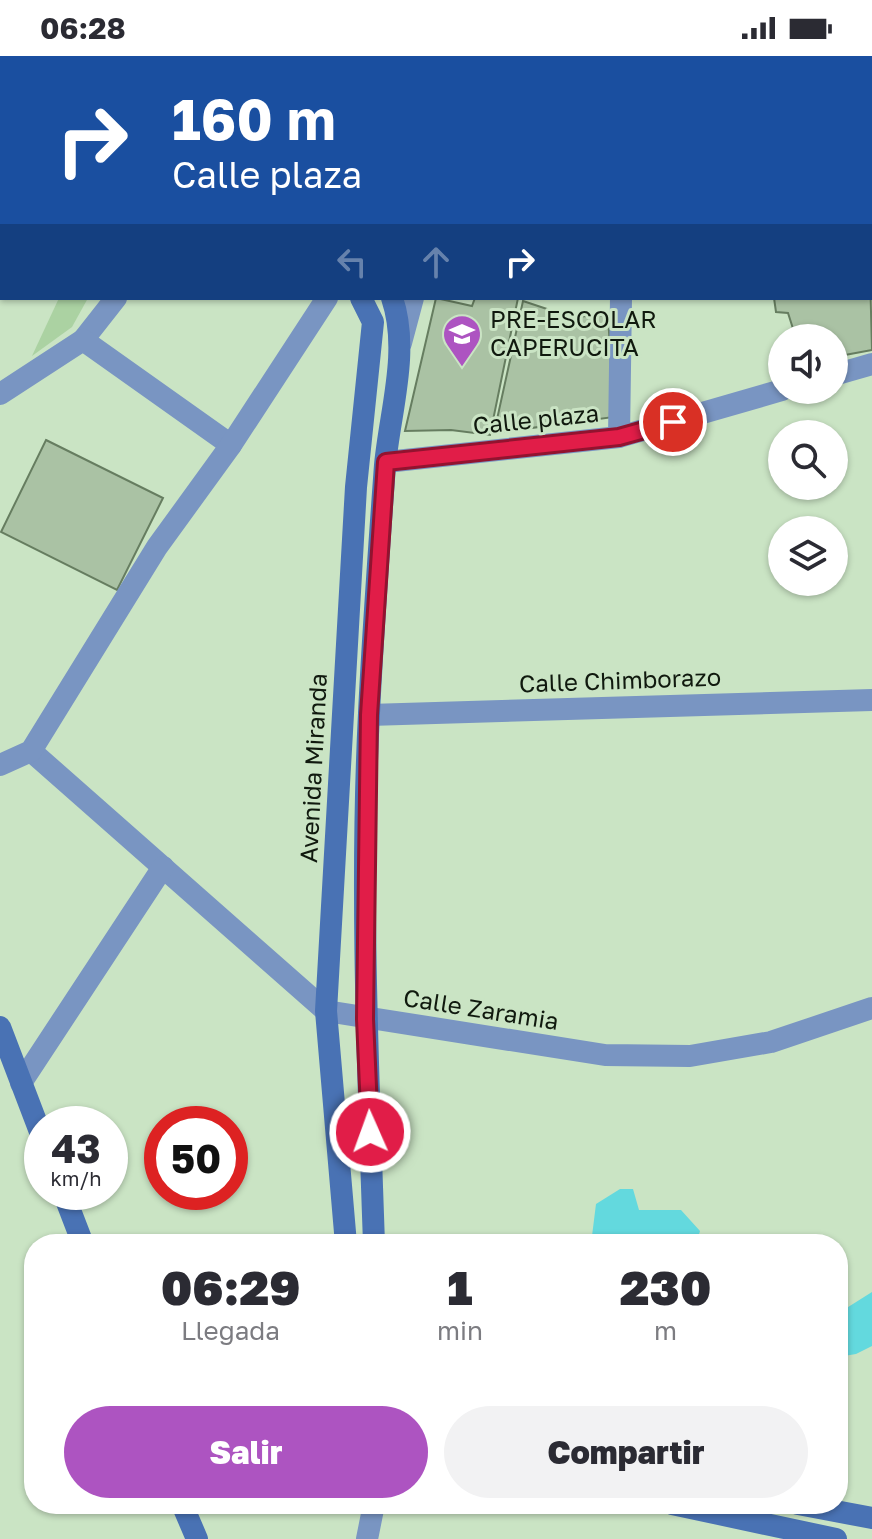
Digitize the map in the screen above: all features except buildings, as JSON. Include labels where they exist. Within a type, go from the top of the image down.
[{"type":"main road","name":"Avenida Miranda","points":[[345,1234],[326,1011],[356,487],[373,322],[362,300]]},
{"type":"main road","points":[[374,1234],[365,1019],[369,715],[386,462],[398,354],[397,312],[393,300]]},
{"type":"main road","points":[[0,1027],[30,1106]]},
{"type":"main road","points":[[70,1210],[79,1234]]},
{"type":"main road","points":[[848,1513],[872,1518]]},
{"type":"main road","points":[[186,1514],[197,1539]]},
{"type":"main road","points":[[719,1514],[836,1539]]},
{"type":"street","points":[[0,394],[83,340],[114,300]]},
{"type":"street","points":[[0,765],[31,751],[157,547],[231,445],[326,300]]},
{"type":"street","points":[[398,354],[412,300]]},
{"type":"street","points":[[619,437],[621,300]]},
{"type":"street","points":[[83,340],[231,445]]},
{"type":"street","points":[[848,371],[872,364]]},
{"type":"street","name":"Calle plaza","points":[[386,462],[619,437],[768,394]]},
{"type":"street","name":"Calle Chimborazo","points":[[369,715],[872,700]]},
{"type":"street","name":"Calle Zaramia","points":[[31,751],[326,1011],[605,1055],[690,1056],[771,1042],[872,1008]]},
{"type":"street","points":[[21,1083],[163,867]]},
{"type":"street","points":[[367,1539],[372,1514]]},
{"type":"green space","points":[[58,300],[87,300],[72,327],[32,356]]},
{"type":"water","points":[[620,1189],[633,1189],[639,1210],[681,1210],[700,1231],[699,1234],[592,1234],[596,1204]]},
{"type":"water","points":[[872,1292],[872,1346],[848,1355],[848,1307]]},
{"type":"place","name":"PRE-ESCOLAR CAPERUCITA","points":[[462,368]]},
{"type":"route","points":[[370,1132],[365,1019],[369,715],[386,462],[619,437],[673,422]]}]
